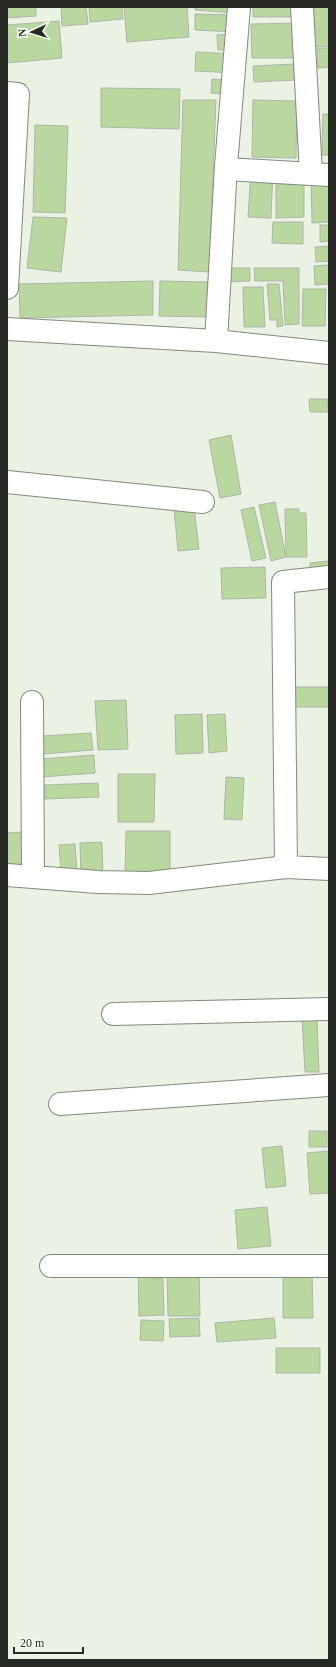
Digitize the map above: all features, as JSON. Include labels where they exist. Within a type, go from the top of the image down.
[{"type":"street","points":[[216,342],[226,169],[239,7]]},
{"type":"street","points":[[226,169],[320,175],[302,7]]},
{"type":"street","points":[[7,93],[18,94],[7,288]]},
{"type":"street","points":[[7,329],[216,342],[329,353]]},
{"type":"street","points":[[7,482],[203,502]]},
{"type":"street","points":[[286,867],[283,582],[329,577]]},
{"type":"street","points":[[32,702],[33,877]]},
{"type":"street","points":[[7,875],[98,882],[148,883],[286,867],[329,869]]},
{"type":"street","points":[[113,1014],[329,1009]]},
{"type":"street","points":[[60,1104],[329,1085]]},
{"type":"street","points":[[51,1266],[329,1266]]},
{"type":"building","points":[[7,7],[36,7],[36,16],[7,18]]},
{"type":"building","points":[[61,7],[86,7],[88,24],[62,26]]},
{"type":"building","points":[[89,7],[122,7],[123,19],[90,22]]},
{"type":"building","points":[[124,7],[187,7],[189,37],[127,42]]},
{"type":"building","points":[[195,7],[236,7],[235,13],[195,10]]},
{"type":"building","points":[[253,7],[295,7],[295,17],[253,17]]},
{"type":"building","points":[[310,7],[329,7],[329,46],[311,47]]},
{"type":"building","points":[[195,14],[235,15],[235,32],[195,30]]},
{"type":"building","points":[[59,21],[62,58],[7,63],[7,25]]},
{"type":"building","points":[[296,23],[296,58],[252,58],[251,24]]},
{"type":"building","points":[[235,34],[236,49],[218,50],[217,35]]},
{"type":"building","points":[[317,48],[329,48],[329,67],[318,68]]},
{"type":"building","points":[[196,52],[238,54],[237,73],[195,71]]},
{"type":"building","points":[[295,64],[296,80],[254,82],[253,66]]},
{"type":"building","points":[[212,79],[239,81],[239,95],[211,93]]},
{"type":"building","points":[[101,88],[180,89],[179,129],[101,127]]},
{"type":"building","points":[[183,100],[216,100],[209,272],[178,270]]},
{"type":"building","points":[[253,100],[297,101],[296,158],[252,157]]},
{"type":"building","points":[[323,114],[329,114],[329,155],[322,155]]},
{"type":"building","points":[[35,125],[68,126],[65,213],[33,212]]},
{"type":"building","points":[[251,170],[273,171],[271,218],[248,217]]},
{"type":"building","points":[[276,178],[304,178],[304,217],[276,218]]},
{"type":"building","points":[[311,178],[329,178],[329,222],[312,223]]},
{"type":"building","points":[[33,217],[67,218],[61,272],[27,268]]},
{"type":"building","points":[[273,222],[303,222],[303,244],[272,243]]},
{"type":"building","points":[[320,225],[329,225],[329,241],[320,242]]},
{"type":"building","points":[[329,246],[329,261],[316,262],[315,247]]},
{"type":"building","points":[[329,265],[329,284],[315,285],[314,266]]},
{"type":"building","points":[[222,268],[250,268],[250,281],[222,282]]},
{"type":"building","points":[[254,268],[299,268],[299,324],[285,325],[283,281],[255,281]]},
{"type":"building","points":[[153,281],[153,315],[20,318],[19,284]]},
{"type":"building","points":[[160,281],[210,282],[209,317],[159,316]]},
{"type":"building","points":[[267,284],[279,284],[283,326],[277,327],[277,320],[270,320]]},
{"type":"building","points":[[243,287],[263,287],[265,327],[244,327]]},
{"type":"building","points":[[303,289],[326,289],[325,326],[302,326]]},
{"type":"building","points":[[309,399],[328,399],[328,412],[310,412]]},
{"type":"building","points":[[231,435],[241,494],[220,498],[209,440]]},
{"type":"building","points":[[275,502],[286,557],[271,561],[259,505]]},
{"type":"building","points":[[194,507],[199,549],[178,551],[174,509]]},
{"type":"building","points":[[254,507],[266,558],[252,561],[241,510]]},
{"type":"building","points":[[285,509],[299,509],[299,513],[306,513],[307,557],[286,557]]},
{"type":"building","points":[[329,561],[329,575],[311,577],[310,563]]},
{"type":"building","points":[[265,567],[266,598],[222,599],[221,568]]},
{"type":"building","points":[[290,687],[329,687],[329,707],[290,707]]},
{"type":"building","points":[[126,700],[128,749],[98,750],[95,701]]},
{"type":"building","points":[[202,714],[203,753],[176,754],[175,715]]},
{"type":"building","points":[[225,714],[227,751],[209,753],[207,715]]},
{"type":"building","points":[[91,733],[93,750],[43,754],[42,736]]},
{"type":"building","points":[[94,755],[95,773],[42,777],[41,759]]},
{"type":"building","points":[[118,774],[155,774],[154,822],[118,822]]},
{"type":"building","points":[[226,777],[244,778],[242,820],[224,819]]},
{"type":"building","points":[[98,783],[99,797],[45,799],[45,785]]},
{"type":"building","points":[[126,831],[170,831],[170,877],[125,876]]},
{"type":"building","points":[[23,832],[25,864],[7,865],[7,833]]},
{"type":"building","points":[[102,842],[103,877],[81,878],[80,843]]},
{"type":"building","points":[[75,844],[77,872],[61,872],[59,845]]},
{"type":"building","points":[[317,1017],[319,1072],[305,1072],[302,1018]]},
{"type":"building","points":[[309,1131],[327,1131],[327,1147],[309,1147]]},
{"type":"building","points":[[282,1146],[286,1186],[266,1188],[262,1148]]},
{"type":"building","points":[[329,1151],[329,1193],[310,1194],[307,1153]]},
{"type":"building","points":[[267,1207],[271,1246],[238,1249],[235,1210]]},
{"type":"building","points":[[153,1270],[153,1278],[163,1278],[164,1315],[139,1316],[138,1271]]},
{"type":"building","points":[[283,1271],[312,1271],[313,1318],[283,1318]]},
{"type":"building","points":[[199,1272],[200,1316],[168,1316],[167,1273]]},
{"type":"building","points":[[199,1318],[200,1336],[170,1337],[169,1319]]},
{"type":"building","points":[[274,1318],[276,1338],[217,1342],[215,1323]]},
{"type":"building","points":[[141,1320],[164,1321],[163,1341],[140,1340]]},
{"type":"building","points":[[276,1348],[320,1348],[320,1373],[276,1373]]}]
